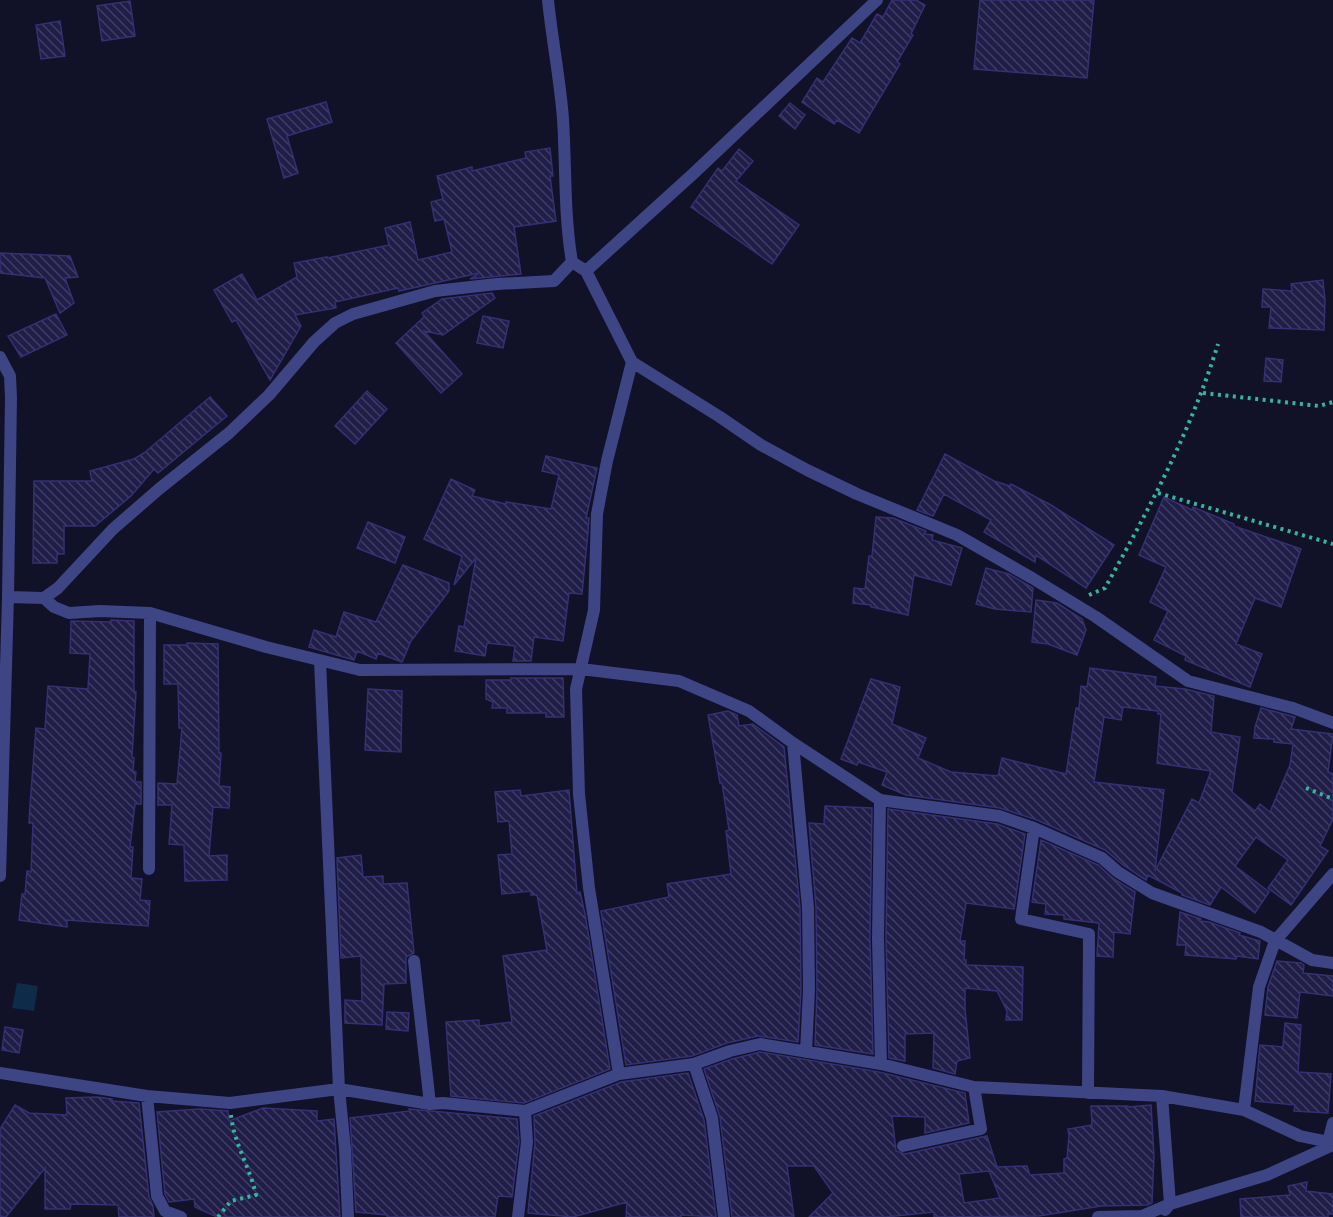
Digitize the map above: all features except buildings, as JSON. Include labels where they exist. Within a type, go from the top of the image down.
[{"type":"street","points":[[548,0],[558,71],[568,242],[572,262],[586,271],[632,362],[771,450],[856,494],[957,535],[1071,601],[1188,681],[1293,708],[1333,723]]},
{"type":"street","points":[[586,271],[694,173],[877,0]]},
{"type":"street","points":[[8,597],[44,598],[57,588],[113,530],[159,489],[229,433],[269,395],[314,342],[335,323],[353,314],[435,291],[554,281],[572,262]]},
{"type":"street","points":[[0,357],[10,376],[11,398],[0,876]]},
{"type":"street","points":[[619,1074],[589,888],[579,794],[576,689],[594,610],[597,514],[607,461],[632,362]]},
{"type":"street","points":[[44,598],[54,607],[69,614],[100,611],[150,613],[360,670],[581,669],[679,681],[749,711],[880,800],[999,816],[1034,828],[1102,858],[1118,872],[1152,893],[1261,932],[1312,960],[1333,963]]},
{"type":"street","points":[[149,869],[150,613]]},
{"type":"street","points":[[320,661],[339,1089],[348,1217]]},
{"type":"street","points":[[793,743],[808,908],[810,990],[806,1052]]},
{"type":"street","points":[[880,800],[878,938],[881,1064]]},
{"type":"street","points":[[1034,828],[1021,919],[1089,934],[1088,1093]]},
{"type":"street","points":[[1244,1110],[1259,987],[1275,941],[1333,874]]},
{"type":"street","points":[[414,961],[429,1104]]},
{"type":"street","points":[[0,1073],[147,1096],[230,1103],[339,1089],[429,1104],[443,1103],[525,1111],[619,1074],[694,1064],[730,1051],[760,1044],[881,1064],[974,1087],[1162,1096],[1244,1110],[1300,1136],[1331,1143]]},
{"type":"street","points":[[694,1064],[712,1118],[724,1217]]},
{"type":"street","points":[[903,1146],[981,1129],[974,1087]]},
{"type":"street","points":[[147,1096],[157,1196],[165,1211],[181,1217]]},
{"type":"street","points":[[1159,1217],[1170,1204],[1162,1096]]},
{"type":"street","points":[[518,1217],[527,1142],[525,1111]]},
{"type":"street","points":[[1331,1143],[1333,1123]]},
{"type":"street","points":[[1098,1217],[1142,1216],[1170,1204],[1267,1174],[1331,1143]]},
{"type":"path","points":[[1071,601],[1105,588],[1158,493],[1203,393],[1218,344]]},
{"type":"path","points":[[1203,393],[1319,406],[1333,402]]},
{"type":"path","points":[[1158,493],[1333,544]]},
{"type":"path","points":[[1306,788],[1333,799]]},
{"type":"path","points":[[218,1217],[231,1201],[256,1195],[251,1174],[238,1147],[231,1119],[230,1103]]},
{"type":"water","points":[[17,983],[38,986],[34,1011],[12,1008]]}]
